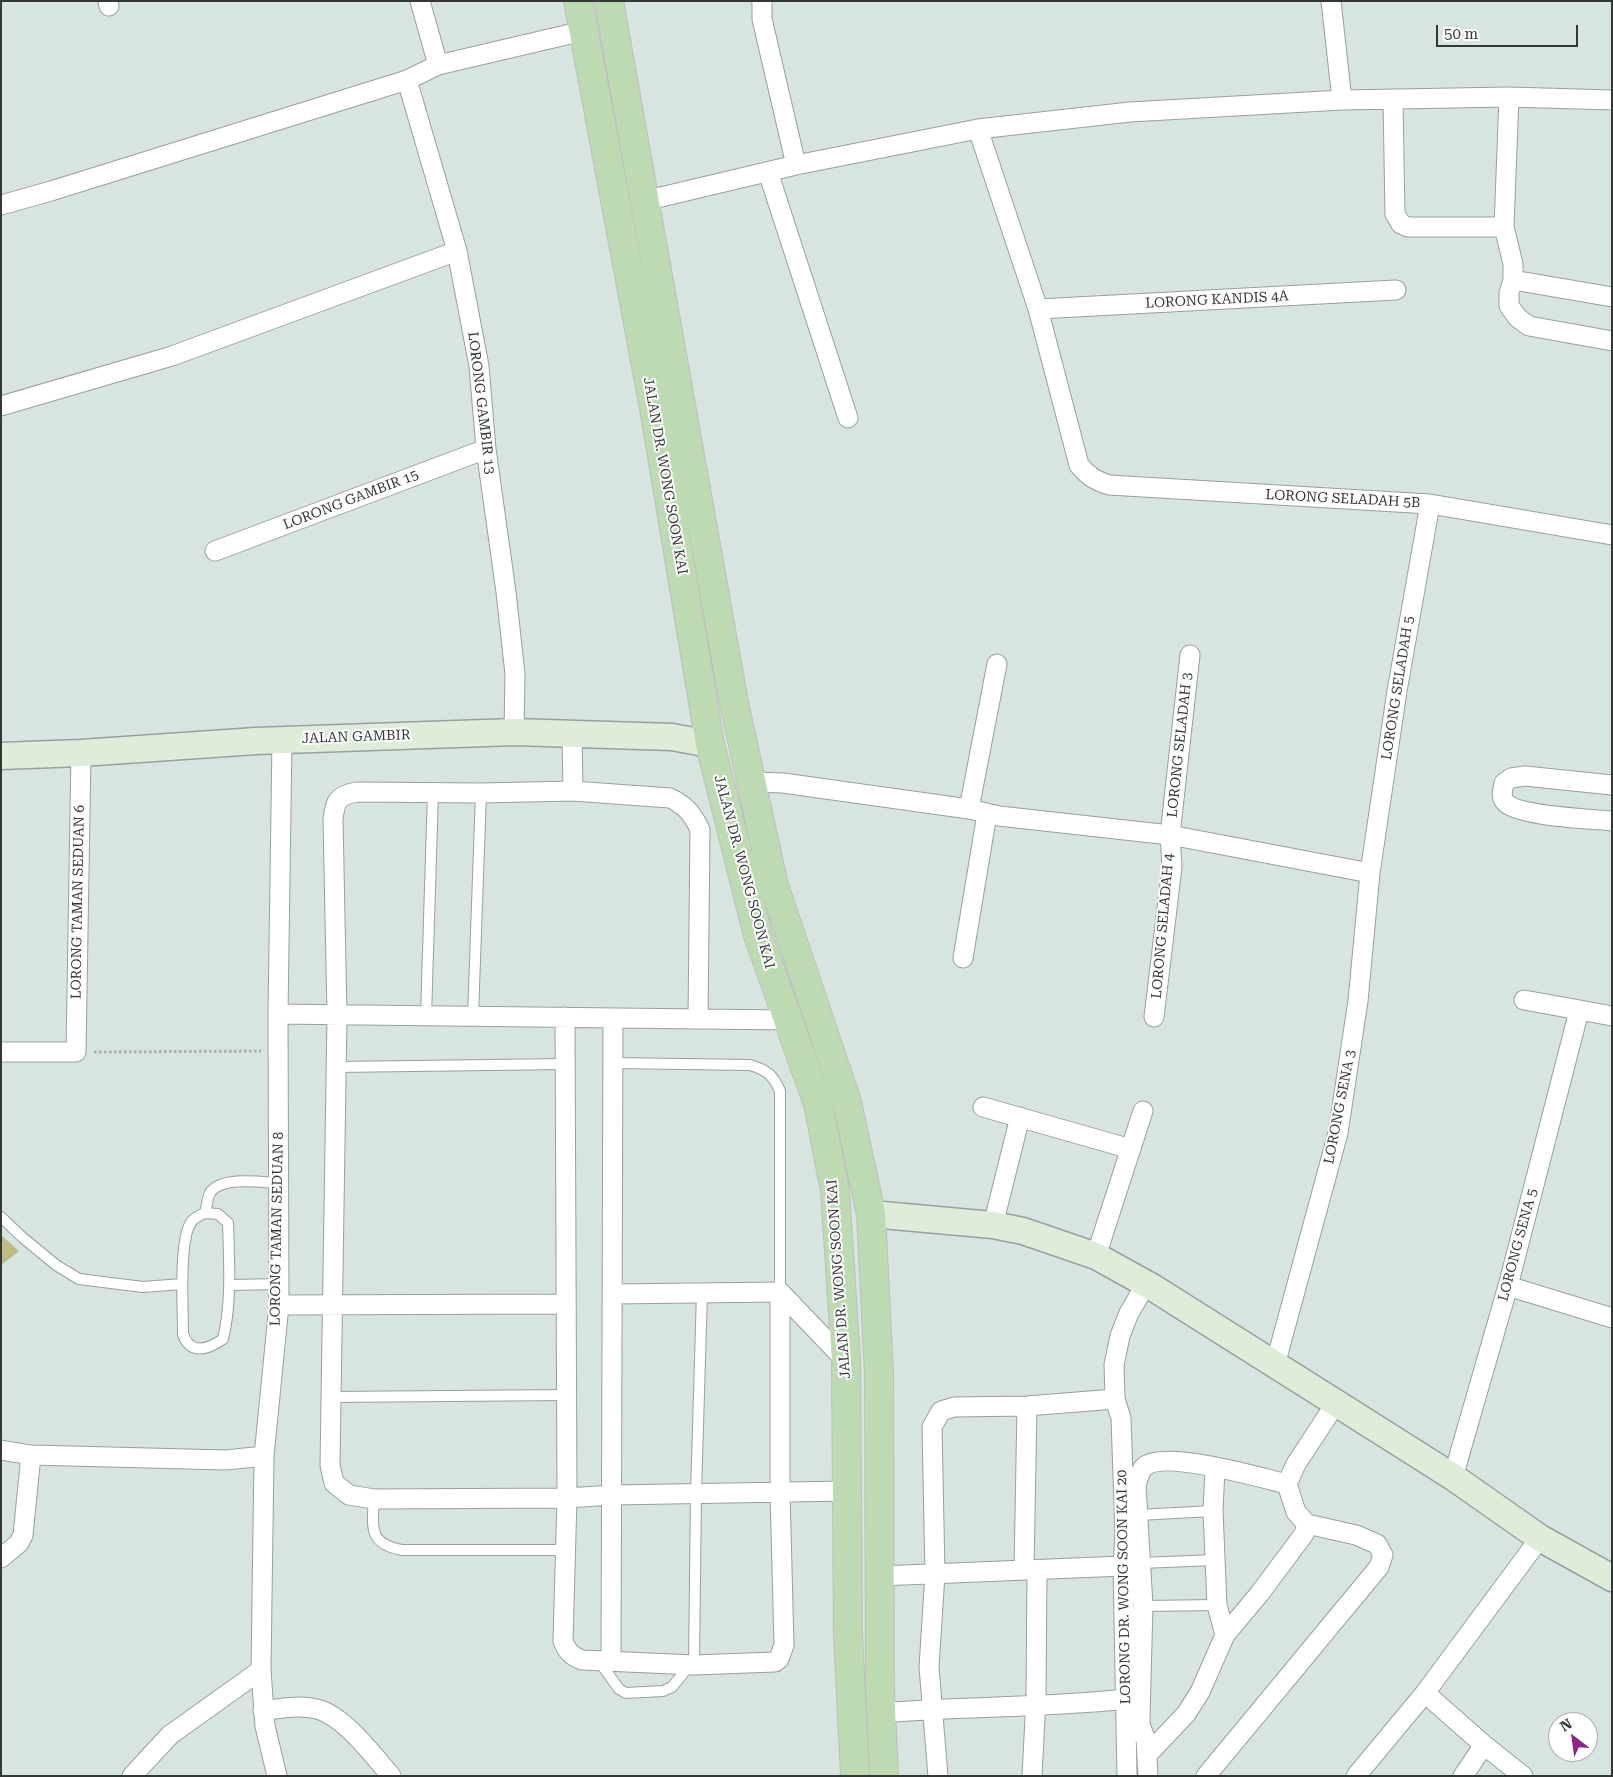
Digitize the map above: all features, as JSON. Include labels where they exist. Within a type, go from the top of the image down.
[{"type":"main road","name":"JALAN DR. WONG SOON KAI","points":[[578,1],[655,414],[710,744],[758,935],[818,1104],[834,1190],[846,1361],[848,1635],[855,1776]]},
{"type":"main road","name":"JALAN DR. WONG SOON KAI","points":[[609,1],[734,704],[774,886],[847,1102],[871,1214],[879,1373],[881,1713],[884,1776]]},
{"type":"street","points":[[420,1],[438,65]]},
{"type":"street","points":[[762,1],[762,19],[796,165]]},
{"type":"street","points":[[1331,1],[1342,100]]},
{"type":"street","points":[[1,205],[407,80],[438,65],[583,31]]},
{"type":"street","name":"LORONG GAMBIR 13","points":[[407,80],[457,251],[479,366],[486,448],[506,592],[514,674],[514,721]]},
{"type":"street","points":[[644,201],[796,165],[978,129],[1130,112],[1342,100],[1510,98],[1612,100]]},
{"type":"street","points":[[1510,98],[1504,228],[1513,264],[1513,280],[1509,293],[1509,306],[1518,318],[1529,326],[1612,342]]},
{"type":"street","points":[[1393,99],[1396,214],[1401,224],[1408,227],[1504,228]]},
{"type":"street","points":[[978,129],[1038,309]]},
{"type":"street","points":[[768,172],[848,418]]},
{"type":"street","points":[[1,406],[172,356],[457,251]]},
{"type":"street","points":[[1513,280],[1612,297]]},
{"type":"street","name":"LORONG KANDIS 4A","points":[[1038,309],[1396,290]]},
{"type":"street","name":"LORONG SELADAH 5B","points":[[1038,309],[1079,465],[1097,482],[1109,485],[1430,504],[1612,536]]},
{"type":"street","name":"LORONG GAMBIR 15","points":[[215,551],[486,448]]},
{"type":"street","name":"LORONG SELADAH 5","points":[[1370,873],[1407,624],[1430,504]]},
{"type":"street","name":"LORONG SELADAH 3","points":[[1170,835],[1190,654]]},
{"type":"street","points":[[963,958],[978,811],[997,664]]},
{"type":"street","name":"JALAN GAMBIR","points":[[1,756],[81,753],[282,740],[514,721],[572,734],[672,737],[710,744]]},
{"type":"street","points":[[572,734],[573,791]]},
{"type":"street","name":"LORONG TAMAN SEDUAN 8","points":[[277,1776],[265,1726],[261,1670],[264,1456],[279,1305],[278,1014],[282,740]]},
{"type":"street","name":"LORONG TAMAN SEDUAN 6","points":[[76,1052],[81,753]]},
{"type":"street","points":[[1612,785],[1525,776],[1511,778],[1504,783],[1502,793],[1504,802],[1514,809],[1532,813],[1612,822]]},
{"type":"street","points":[[752,782],[783,783],[978,811],[1170,835],[1370,873]]},
{"type":"street","points":[[698,1019],[700,830],[688,809],[670,798],[573,791],[481,793],[357,792],[342,797],[335,806],[334,819],[337,1015],[330,1465],[334,1483],[349,1495],[374,1499],[567,1498],[612,1495],[847,1490]]},
{"type":"street","name":"LORONG SELADAH 4","points":[[1154,1017],[1172,867],[1170,835]]},
{"type":"street","name":"LORONG SENA 3","points":[[1275,1365],[1338,1133],[1358,1001],[1370,873]]},
{"type":"street","points":[[1524,1000],[1612,1016]]},
{"type":"street","name":"LORONG SENA 5","points":[[1453,1477],[1508,1286],[1579,1011]]},
{"type":"street","points":[[278,1014],[788,1020]]},
{"type":"street","points":[[565,1017],[567,1498],[563,1642],[567,1651],[574,1657],[582,1660],[692,1665],[775,1662],[780,1659],[784,1645],[780,1492],[780,1292]]},
{"type":"street","points":[[605,1661],[612,1495],[613,1018]]},
{"type":"street","points":[[1,1052],[76,1052]]},
{"type":"street","points":[[982,1107],[1130,1149]]},
{"type":"street","points":[[1096,1256],[1143,1111]]},
{"type":"street","points":[[993,1225],[1020,1117]]},
{"type":"street","points":[[871,1214],[993,1225],[1023,1231],[1096,1256],[1146,1284],[1336,1402],[1453,1477],[1540,1538],[1612,1578]]},
{"type":"street","name":"LORONG DR. WONG SOON KAI 20","points":[[1127,1776],[1126,1699],[1132,1565],[1125,1534],[1121,1418],[1115,1399],[1114,1365],[1120,1336],[1129,1313],[1146,1284]]},
{"type":"street","points":[[1508,1286],[1612,1318]]},
{"type":"street","points":[[612,1294],[780,1292],[846,1361]]},
{"type":"street","points":[[279,1305],[566,1304]]},
{"type":"street","points":[[938,1776],[929,1667],[935,1574],[932,1427],[941,1412],[954,1407],[1026,1406],[1115,1399]]},
{"type":"street","points":[[1206,1776],[1379,1567],[1382,1555],[1376,1544],[1356,1535],[1307,1524],[1296,1512],[1287,1484],[1296,1464],[1336,1402]]},
{"type":"street","points":[[1026,1406],[1036,1706],[1032,1776]]},
{"type":"street","points":[[1,1450],[31,1455],[226,1460],[264,1456]]},
{"type":"street","points":[[1,1558],[19,1543],[23,1535],[31,1455]]},
{"type":"street","points":[[1148,1776],[1146,1740],[1140,1725],[1142,1606],[1132,1565],[1138,1515],[1136,1484],[1139,1476],[1144,1467],[1160,1462],[1190,1462],[1287,1484]]},
{"type":"street","points":[[1215,1468],[1213,1511],[1215,1560],[1218,1605],[1225,1635]]},
{"type":"street","points":[[1147,1755],[1186,1714],[1200,1692],[1225,1635],[1297,1544],[1304,1534],[1307,1524]]},
{"type":"street","points":[[1356,1776],[1425,1693],[1540,1538]]},
{"type":"street","points":[[880,1576],[1132,1565]]},
{"type":"street","points":[[132,1776],[170,1735],[261,1670]]},
{"type":"street","points":[[1425,1693],[1522,1776]]},
{"type":"street","points":[[881,1713],[932,1709],[1036,1706],[1126,1699]]},
{"type":"street","points":[[264,1711],[293,1706],[318,1709],[341,1721],[391,1776]]},
{"type":"street","points":[[1464,1776],[1484,1745]]},
{"type":"lane","points":[[426,1016],[433,792]]},
{"type":"lane","points":[[473,1016],[481,793]]},
{"type":"lane","points":[[613,1063],[750,1064],[764,1069],[775,1079],[780,1091],[780,1292]]},
{"type":"lane","points":[[336,1067],[566,1064]]},
{"type":"lane","points":[[205,1213],[210,1193],[218,1187],[237,1181],[278,1183]]},
{"type":"lane","points":[[205,1213],[218,1214],[228,1224],[230,1285],[227,1325],[223,1339],[204,1349],[194,1348],[185,1342],[183,1334],[182,1284],[187,1233],[190,1223],[205,1213]]},
{"type":"lane","points":[[1,1217],[56,1265],[79,1279],[143,1287],[182,1284]]},
{"type":"lane","points":[[230,1285],[279,1284]]},
{"type":"lane","points":[[605,1661],[619,1689],[626,1693],[663,1691],[672,1687],[692,1665],[702,1293]]},
{"type":"lane","points":[[332,1396],[567,1395]]},
{"type":"lane","points":[[374,1499],[372,1527],[378,1541],[389,1548],[402,1550],[566,1550]]},
{"type":"lane","points":[[1138,1515],[1213,1511]]},
{"type":"lane","points":[[1132,1565],[1215,1560]]},
{"type":"lane","points":[[1142,1606],[1218,1605]]},
{"type":"path","points":[[76,1052],[278,1051]]},
{"type":"shaded area","points":[[1,1235],[19,1251],[1,1265]]}]
